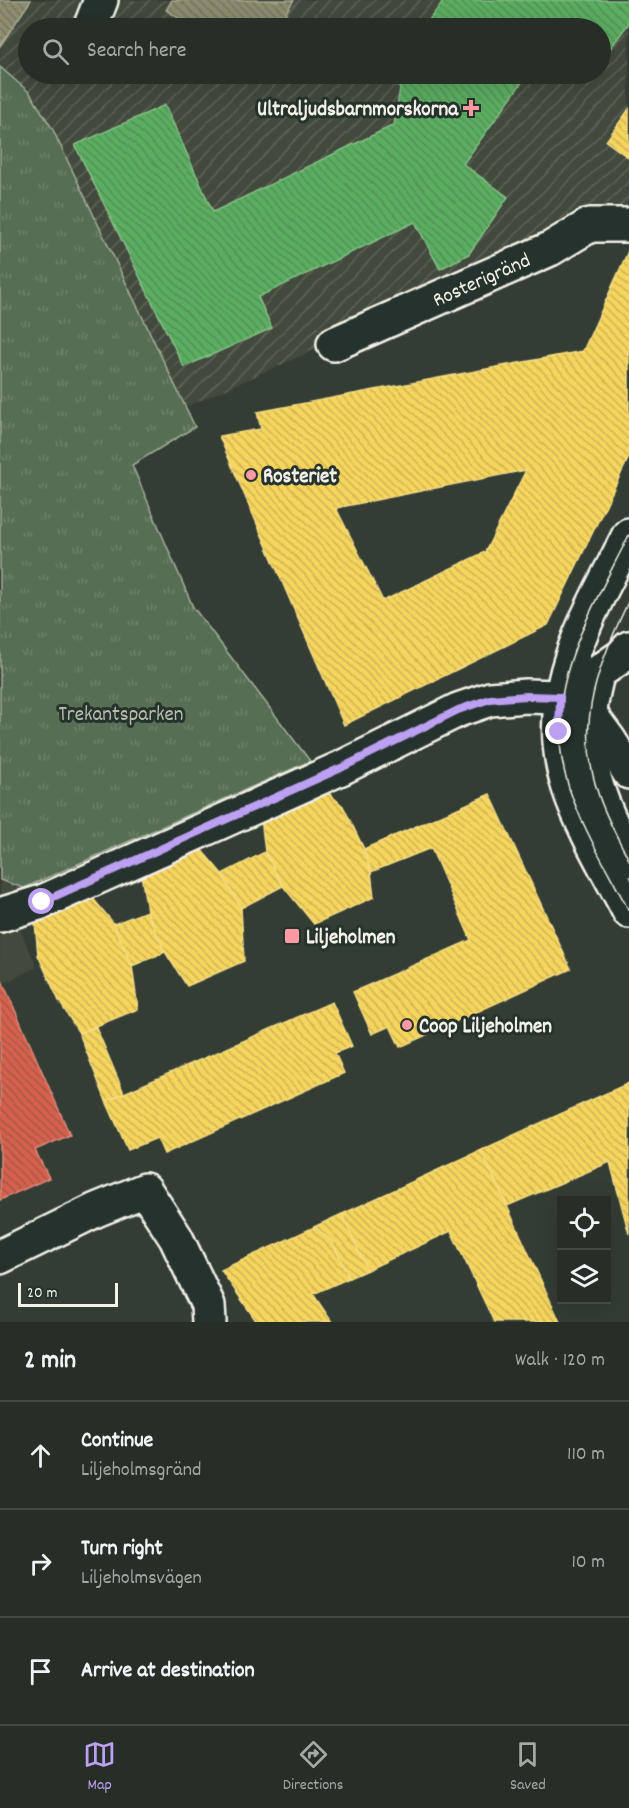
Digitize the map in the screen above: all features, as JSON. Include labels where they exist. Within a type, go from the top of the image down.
[{"type":"street","points":[[94,18],[101,0]]},
{"type":"street","name":"Rosterigränd","points":[[334,344],[550,249],[590,225],[629,225]]},
{"type":"street","points":[[629,536],[579,637],[560,697],[559,732],[569,789],[629,911]]},
{"type":"street","points":[[560,697],[597,675],[629,648]]},
{"type":"street","points":[[597,675],[589,713],[588,749],[598,794],[629,860]]},
{"type":"street","points":[[0,915],[42,902],[341,768],[458,710],[490,699],[526,696],[560,697],[589,713],[629,772]]},
{"type":"street","points":[[0,1257],[96,1210],[146,1190],[176,1238],[208,1305],[209,1322]]},
{"type":"shaded area","points":[[0,0],[629,0],[629,228],[547,247],[186,407],[52,128],[30,93],[20,84],[611,84],[611,18],[18,18],[18,83],[0,67]]},
{"type":"shaded area","points":[[0,880],[24,888],[17,922],[37,967],[3,984],[70,1135],[35,1150],[49,1178],[0,1200]]},
{"type":"green space","name":"Trekantsparken","points":[[0,67],[30,93],[52,128],[195,427],[132,465],[193,607],[310,761],[24,888],[0,880]]},
{"type":"building: Homes","points":[[629,109],[629,158],[606,141]]},
{"type":"building: Homes","points":[[629,249],[629,457],[548,625],[344,725],[219,436],[261,429],[257,412],[583,351]],"holes":[[[526,470],[485,552],[383,601],[336,508]]]},
{"type":"building: Homes","points":[[326,791],[343,806],[364,849],[371,872],[374,897],[314,924],[283,886],[265,852],[261,818]]},
{"type":"building: Homes","points":[[490,794],[571,969],[400,1047],[390,1026],[372,1034],[353,992],[471,940],[431,848],[371,872],[364,849]]},
{"type":"building: Homes","points":[[199,847],[222,874],[241,908],[244,961],[187,986],[165,952],[147,911],[141,874]]},
{"type":"building: Homes","points":[[265,852],[283,886],[241,908],[222,874]]},
{"type":"building: Homes","points":[[91,896],[114,924],[132,966],[138,1009],[79,1033],[59,1001],[38,955],[35,922]]},
{"type":"building: Homes","points":[[147,911],[165,952],[132,966],[114,924]]},
{"type":"building: Homes","points":[[332,1002],[352,1046],[335,1053],[344,1073],[164,1154],[157,1138],[128,1150],[106,1101]]},
{"type":"building: Homes","points":[[96,1027],[124,1093],[106,1101],[79,1033]]},
{"type":"building: Homes","points":[[629,1083],[629,1234],[610,1162],[507,1206],[481,1150]]},
{"type":"building: Homes","points":[[481,1150],[560,1322],[494,1322],[451,1231],[367,1270],[342,1214]]},
{"type":"building: Homes","points":[[342,1214],[367,1270],[349,1278],[332,1241],[314,1227]]},
{"type":"building: Homes","points":[[314,1227],[332,1241],[349,1278],[313,1294],[332,1322],[257,1322],[221,1270]]},
{"type":"building: Shops","points":[[0,976],[70,1135],[35,1150],[49,1178],[0,1200]]},
{"type":"building: Public","points":[[444,0],[629,0],[629,23],[611,47],[611,18],[430,18]]},
{"type":"building: Public","points":[[394,84],[521,84],[463,164],[508,197],[469,254],[440,269],[415,222],[258,297],[272,328],[184,367],[75,145],[165,105],[213,212],[394,125],[400,88]]},
{"type":"building: Industry","points":[[0,0],[31,0],[18,18],[0,46]]},
{"type":"building: Industry","points":[[172,0],[294,0],[282,18],[178,18],[166,10]]},
{"type":"tram line","points":[[629,535],[598,596],[572,657],[564,688],[560,720],[561,753],[569,788],[589,835],[629,911]]},
{"type":"tram line","points":[[629,600],[608,647],[593,694],[588,742],[591,767],[601,802],[629,860]]},
{"type":"place","name":"Ultraljudsbarnmorskorna","points":[[471,108]]},
{"type":"place","name":"Rosteriet","points":[[251,475]]},
{"type":"place","name":"Liljeholmen","points":[[292,936]]},
{"type":"place","name":"Coop Liljeholmen","points":[[407,1025]]},
{"type":"route","points":[[42,902],[341,768],[458,710],[490,699],[526,696],[560,697],[559,732]]}]
